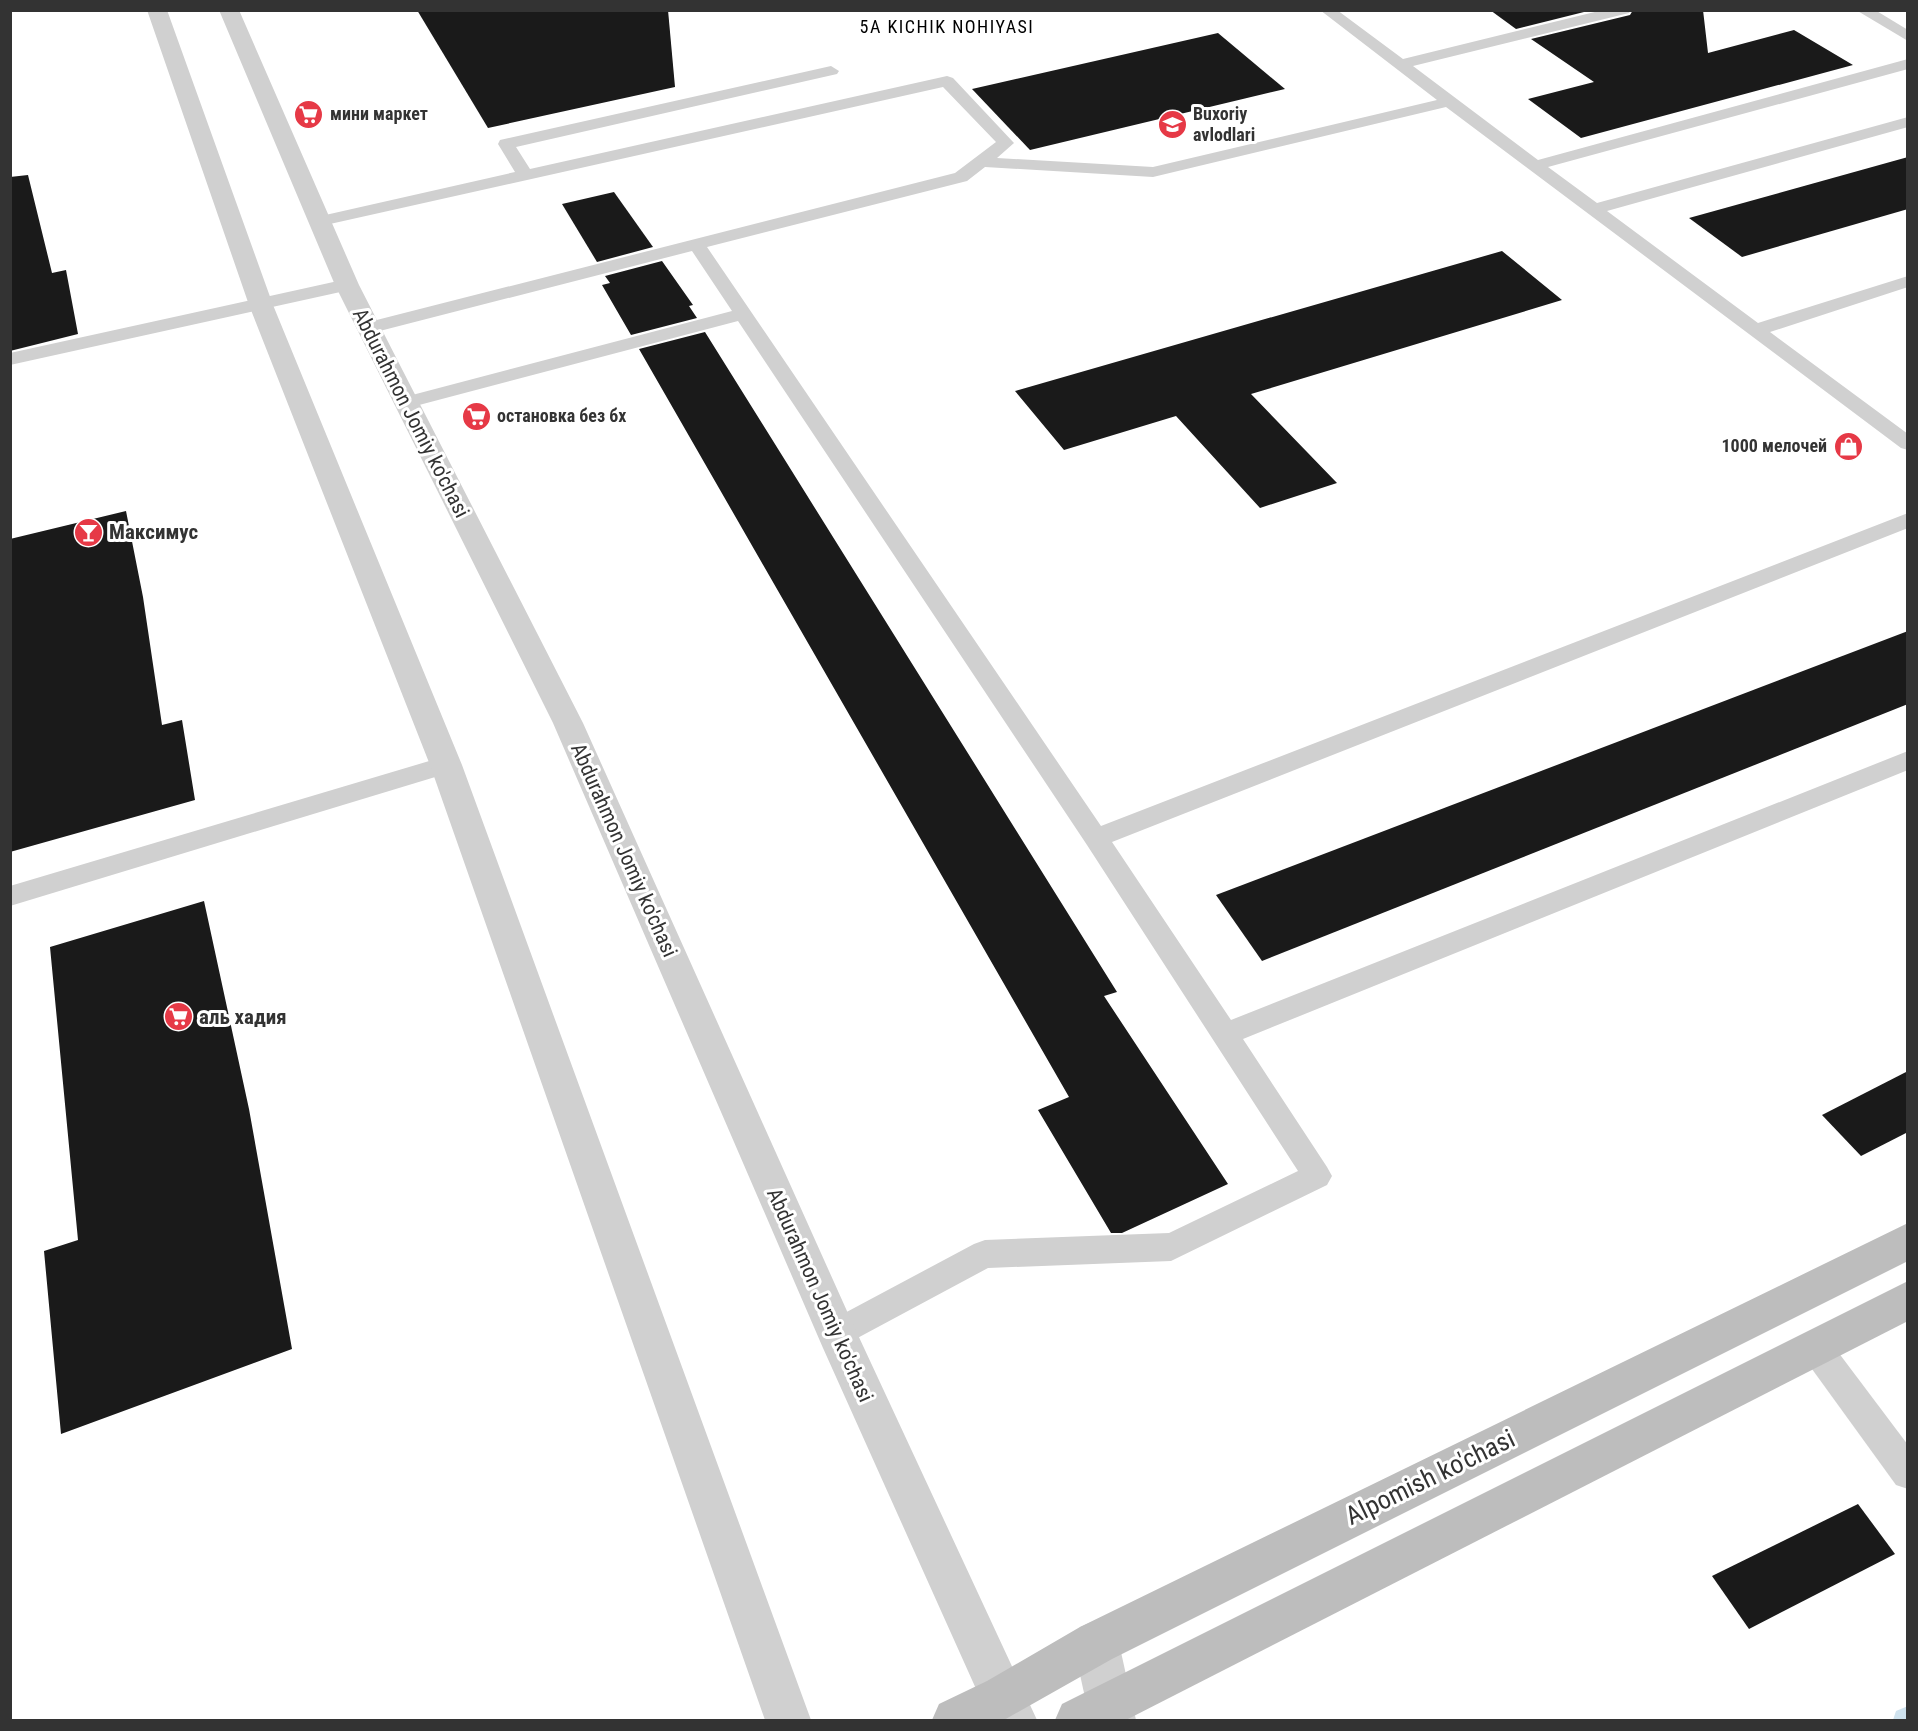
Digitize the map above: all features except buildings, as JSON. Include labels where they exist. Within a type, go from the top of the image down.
[{"type":"main road","name":"Alpomish ko'chasi","points":[[955,1720],[1008,1709],[1096,1643],[1908,1241]]},
{"type":"main road","points":[[1100,1715],[1908,1300]]},
{"type":"street","points":[[157,10],[261,305],[446,765],[788,1720]]},
{"type":"street","name":"Abdurahmon Jomiy ko'chasi","points":[[229,10],[347,285],[404,403],[568,723],[837,1334],[1008,1709]]},
{"type":"street","points":[[1096,1643],[1100,1715]]},
{"type":"lane","points":[[1327,10],[1447,102],[1537,165],[1908,444]]},
{"type":"lane","points":[[1399,65],[1624,10]]},
{"type":"lane","points":[[1863,10],[1906,35]]},
{"type":"lane","points":[[1537,165],[1908,64]]},
{"type":"lane","points":[[525,174],[506,144],[831,71]]},
{"type":"lane","points":[[321,221],[947,81],[1006,143],[962,177],[368,328]]},
{"type":"lane","points":[[981,162],[1153,172],[1447,102]]},
{"type":"lane","points":[[1595,209],[1908,122]]},
{"type":"lane","points":[[696,244],[1096,838],[1317,1176],[1171,1247],[985,1254],[837,1334]]},
{"type":"lane","points":[[1756,330],[1908,282]]},
{"type":"lane","points":[[10,359],[347,285]]},
{"type":"lane","points":[[404,403],[744,314]]},
{"type":"lane","points":[[1096,838],[1908,520]]},
{"type":"lane","points":[[1225,1034],[1908,760]]},
{"type":"lane","points":[[10,896],[446,765]]},
{"type":"lane","points":[[1815,1347],[1908,1473]]},
{"type":"place","name":"мини маркет","points":[[309,114]]},
{"type":"place","name":"Buxoriy avlodlari","points":[[1172,124]]},
{"type":"place","name":"остановка без бх","points":[[476,416]]},
{"type":"place","name":"1000 мелочей","points":[[1848,446]]},
{"type":"place","name":"Максимус","points":[[88,532]]},
{"type":"place","name":"аль хадия","points":[[178,1017]]},
{"type":"district","name":"5A KICHIK NOHIYASI","points":[[947,27]]}]
